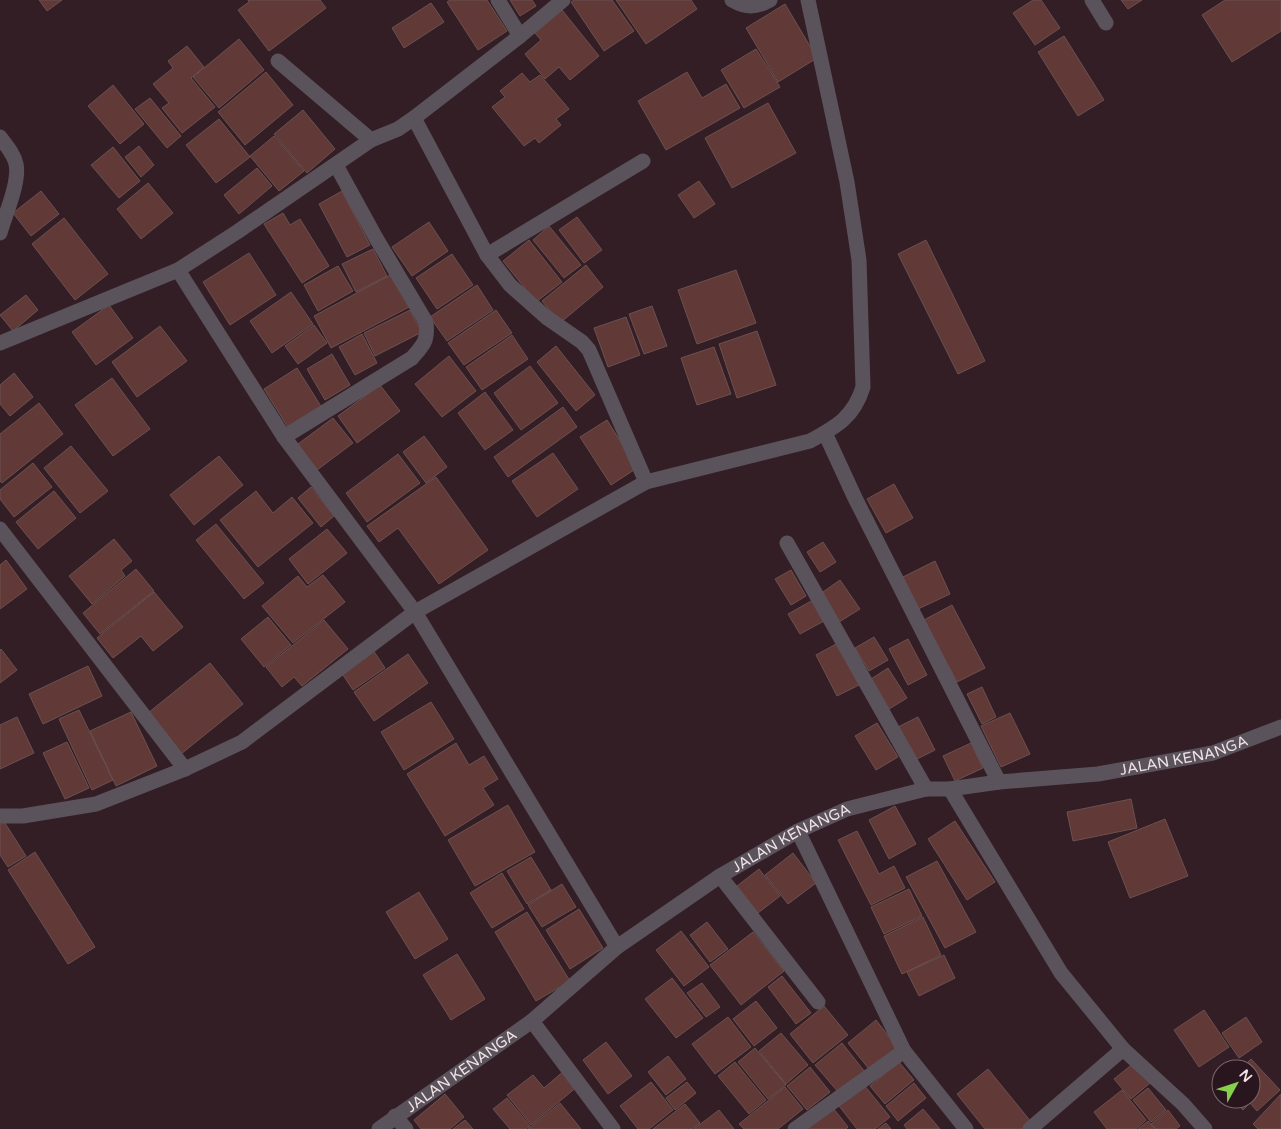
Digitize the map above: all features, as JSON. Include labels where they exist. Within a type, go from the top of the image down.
[{"type":"street","points":[[498,0],[520,36]]},
{"type":"street","points":[[0,343],[178,270],[238,232],[371,140],[398,129],[414,118],[520,36],[563,0]]},
{"type":"street","points":[[732,0],[744,6],[754,7],[770,0]]},
{"type":"street","points":[[0,816],[24,816],[96,804],[185,769],[242,742],[415,612],[646,482],[810,441],[848,416],[859,401],[863,387],[859,260],[847,182],[808,0]]},
{"type":"street","points":[[1092,0],[1106,23]]},
{"type":"street","points":[[278,61],[371,140]]},
{"type":"street","points":[[414,118],[487,255],[510,286],[546,317],[582,342],[589,350],[646,482]]},
{"type":"street","points":[[0,137],[16,163],[17,176],[0,233]]},
{"type":"street","points":[[487,255],[643,161]]},
{"type":"street","points":[[284,437],[412,358],[428,335],[426,322],[376,238],[336,165]]},
{"type":"street","points":[[178,270],[284,437],[415,612],[618,947]]},
{"type":"street","points":[[824,433],[999,782]]},
{"type":"street","points":[[0,529],[185,769]]},
{"type":"street","points":[[787,543],[926,789]]},
{"type":"street","name":"JALAN KENANGA","points":[[379,1129],[532,1021],[618,947],[720,876],[798,831],[847,809],[926,789],[950,789],[999,782],[1098,774],[1213,752],[1281,727]]},
{"type":"street","points":[[950,789],[1061,973],[1123,1049],[1182,1104],[1205,1129]]},
{"type":"street","points":[[798,831],[904,1051],[966,1129]]},
{"type":"street","points":[[720,876],[818,1002]]},
{"type":"street","points":[[532,1021],[613,1129]]},
{"type":"street","points":[[1030,1129],[1123,1049]]},
{"type":"street","points":[[795,1129],[904,1051]]},
{"type":"street","points":[[395,1116],[406,1129]]},
{"type":"building","points":[[39,0],[62,0],[47,11]]},
{"type":"building","points":[[248,0],[320,0],[326,8],[269,51],[238,10],[249,2]]},
{"type":"building","points":[[450,0],[487,0],[507,31],[478,50],[447,2]]},
{"type":"building","points":[[510,0],[532,0],[536,6],[520,16]]},
{"type":"building","points":[[574,0],[612,0],[634,31],[604,51],[571,2]]},
{"type":"building","points":[[616,0],[691,0],[697,9],[646,44]]},
{"type":"building","points":[[1033,0],[1041,0],[1060,28],[1035,45],[1013,13]]},
{"type":"building","points":[[1121,0],[1142,0],[1128,9]]},
{"type":"building","points":[[1225,0],[1281,0],[1281,31],[1232,62],[1202,15]]},
{"type":"building","points":[[431,3],[444,22],[404,48],[392,28]]},
{"type":"building","points":[[785,4],[817,58],[778,82],[746,28]]},
{"type":"building","points":[[562,10],[599,56],[570,80],[559,67],[545,79],[525,54],[541,40],[535,33]]},
{"type":"building","points":[[1064,36],[1104,100],[1078,116],[1038,52]]},
{"type":"building","points":[[239,39],[264,70],[219,108],[193,77]]},
{"type":"building","points":[[187,46],[204,67],[191,78],[215,107],[182,133],[162,108],[169,103],[153,84],[173,68],[168,61]]},
{"type":"building","points":[[756,49],[780,87],[744,108],[721,70]]},
{"type":"building","points":[[266,72],[293,105],[245,145],[218,112]]},
{"type":"building","points":[[687,72],[702,98],[726,84],[740,108],[666,150],[638,101]]},
{"type":"building","points":[[522,73],[530,82],[540,75],[569,109],[556,119],[561,125],[539,143],[535,138],[524,146],[492,107],[505,97],[500,91]]},
{"type":"building","points":[[113,85],[144,124],[120,144],[88,106]]},
{"type":"building","points":[[150,98],[181,136],[167,148],[135,109]]},
{"type":"building","points":[[768,103],[796,153],[732,188],[705,138]]},
{"type":"building","points":[[303,110],[335,149],[307,173],[274,134]]},
{"type":"building","points":[[219,119],[250,157],[216,183],[186,145]]},
{"type":"building","points":[[274,136],[304,171],[279,191],[250,156]]},
{"type":"building","points":[[139,146],[154,165],[141,177],[125,157]]},
{"type":"building","points":[[113,147],[140,181],[119,198],[91,165]]},
{"type":"building","points":[[257,168],[272,186],[239,214],[224,195]]},
{"type":"building","points":[[699,181],[715,204],[694,218],[678,195]]},
{"type":"building","points":[[148,183],[173,213],[141,239],[117,209]]},
{"type":"building","points":[[41,191],[59,214],[31,236],[13,213]]},
{"type":"building","points":[[342,191],[370,245],[347,257],[319,204]]},
{"type":"building","points":[[283,213],[290,225],[300,219],[329,266],[302,283],[264,224]]},
{"type":"building","points":[[577,217],[602,250],[584,263],[559,230]]},
{"type":"building","points":[[64,218],[108,274],[75,300],[32,244]]},
{"type":"building","points":[[429,222],[448,251],[412,276],[392,247]]},
{"type":"building","points":[[549,226],[581,265],[564,278],[533,240]]},
{"type":"building","points":[[529,240],[562,282],[536,302],[503,261]]},
{"type":"building","points":[[926,240],[985,361],[958,374],[898,254]]},
{"type":"building","points":[[373,249],[387,276],[356,292],[342,264]]},
{"type":"building","points":[[249,253],[276,295],[230,325],[203,282]]},
{"type":"building","points":[[452,254],[473,285],[437,309],[416,278]]},
{"type":"building","points":[[586,265],[603,287],[560,323],[542,301]]},
{"type":"building","points":[[338,266],[353,291],[318,311],[304,285]]},
{"type":"building","points":[[736,270],[756,323],[697,344],[678,290]]},
{"type":"building","points":[[394,273],[411,306],[331,348],[314,316]]},
{"type":"building","points":[[477,285],[493,310],[447,341],[430,317]]},
{"type":"building","points":[[291,292],[313,324],[272,353],[250,321]]},
{"type":"building","points":[[26,295],[38,310],[13,331],[0,315]]},
{"type":"building","points":[[109,305],[133,338],[96,365],[72,332]]},
{"type":"building","points":[[652,306],[667,346],[644,354],[629,314]]},
{"type":"building","points":[[410,310],[422,332],[375,356],[364,333]]},
{"type":"building","points":[[496,310],[512,333],[464,365],[448,343]]},
{"type":"building","points":[[626,317],[640,355],[608,367],[594,328]]},
{"type":"building","points":[[314,325],[327,343],[298,364],[285,346]]},
{"type":"building","points":[[160,326],[187,361],[137,397],[112,362]]},
{"type":"building","points":[[757,331],[776,385],[737,398],[719,344]]},
{"type":"building","points":[[362,334],[377,363],[355,375],[339,347]]},
{"type":"building","points":[[512,335],[528,359],[482,390],[466,367]]},
{"type":"building","points":[[556,346],[595,395],[576,411],[537,362]]},
{"type":"building","points":[[714,347],[731,394],[697,405],[681,358]]},
{"type":"building","points":[[332,354],[350,385],[325,400],[307,369]]},
{"type":"building","points":[[449,356],[476,391],[442,417],[415,384]]},
{"type":"building","points":[[530,366],[558,403],[521,430],[494,393]]},
{"type":"building","points":[[297,368],[322,408],[289,429],[264,389]]},
{"type":"building","points":[[14,373],[33,397],[10,416],[0,404],[0,385]]},
{"type":"building","points":[[112,378],[150,429],[113,456],[75,405]]},
{"type":"building","points":[[380,385],[400,411],[357,443],[338,416]]},
{"type":"building","points":[[485,392],[513,430],[485,450],[458,413]]},
{"type":"building","points":[[39,403],[63,434],[2,483],[0,481],[0,434]]},
{"type":"building","points":[[563,407],[577,427],[508,477],[494,457]]},
{"type":"building","points":[[333,418],[353,443],[317,470],[298,444]]},
{"type":"building","points":[[607,420],[637,468],[611,485],[580,437]]},
{"type":"building","points":[[424,436],[447,467],[426,483],[403,452]]},
{"type":"building","points":[[71,446],[108,491],[80,513],[44,468]]},
{"type":"building","points":[[553,453],[578,489],[537,517],[512,481]]},
{"type":"building","points":[[398,454],[420,483],[367,522],[346,493]]},
{"type":"building","points":[[219,456],[243,485],[194,525],[170,495]]},
{"type":"building","points":[[33,463],[52,487],[14,517],[0,499],[0,490]]},
{"type":"building","points":[[436,477],[488,550],[439,584],[398,528],[379,542],[367,526]]},
{"type":"building","points":[[894,484],[913,518],[886,533],[867,499]]},
{"type":"building","points":[[311,487],[334,516],[321,527],[298,498]]},
{"type":"building","points":[[54,491],[76,518],[38,549],[16,522]]},
{"type":"building","points":[[256,491],[273,513],[292,497],[313,523],[258,567],[220,520]]},
{"type":"building","points":[[216,524],[264,583],[244,599],[196,540]]},
{"type":"building","points":[[327,529],[347,553],[308,584],[289,559]]},
{"type":"building","points":[[114,539],[132,561],[121,570],[125,576],[92,604],[69,576]]},
{"type":"building","points":[[823,542],[836,562],[820,572],[807,552]]},
{"type":"building","points":[[6,560],[27,589],[0,609],[0,565]]},
{"type":"building","points":[[935,561],[950,594],[918,609],[903,577]]},
{"type":"building","points":[[136,569],[154,591],[100,634],[83,613]]},
{"type":"building","points":[[791,570],[806,596],[791,605],[775,579]]},
{"type":"building","points":[[323,575],[345,602],[293,643],[262,606],[298,576],[307,587]]},
{"type":"building","points":[[840,580],[860,609],[839,622],[820,594]]},
{"type":"building","points":[[154,592],[183,627],[153,651],[141,636],[113,658],[97,638]]},
{"type":"building","points":[[813,600],[824,621],[800,634],[788,614]]},
{"type":"building","points":[[952,605],[985,668],[957,682],[924,620]]},
{"type":"building","points":[[268,617],[291,645],[264,667],[241,639]]},
{"type":"building","points":[[324,620],[348,649],[302,686],[294,677],[282,687],[266,667]]},
{"type":"building","points":[[874,637],[888,660],[869,671],[855,648]]},
{"type":"building","points":[[908,639],[927,675],[908,685],[889,649]]},
{"type":"building","points":[[838,643],[859,685],[837,696],[816,655]]},
{"type":"building","points":[[0,650],[17,670],[0,683]]},
{"type":"building","points":[[373,650],[385,668],[353,690],[341,672]]},
{"type":"building","points":[[408,654],[428,683],[374,721],[354,692]]},
{"type":"building","points":[[210,663],[243,704],[181,754],[148,713]]},
{"type":"building","points":[[88,666],[102,696],[43,724],[29,694]]},
{"type":"building","points":[[888,668],[907,698],[889,709],[871,679]]},
{"type":"building","points":[[982,687],[996,717],[982,724],[967,694]]},
{"type":"building","points":[[431,702],[454,739],[404,770],[381,732]]},
{"type":"building","points":[[79,710],[113,780],[92,790],[59,719]]},
{"type":"building","points":[[131,712],[157,766],[116,786],[90,731]]},
{"type":"building","points":[[1010,713],[1030,754],[1001,767],[981,726]]},
{"type":"building","points":[[17,717],[34,753],[0,769],[0,725]]},
{"type":"building","points":[[918,717],[935,750],[915,760],[898,727]]},
{"type":"building","points":[[877,723],[898,757],[876,770],[855,736]]},
{"type":"building","points":[[67,742],[89,788],[65,799],[43,753]]},
{"type":"building","points":[[456,743],[469,765],[484,756],[498,779],[483,788],[494,805],[445,836],[407,774]]},
{"type":"building","points":[[971,743],[983,768],[955,781],[943,756]]},
{"type":"building","points":[[1131,799],[1137,828],[1073,841],[1067,812]]},
{"type":"building","points":[[508,805],[535,852],[475,886],[448,840]]},
{"type":"building","points":[[895,806],[916,844],[889,859],[869,820]]},
{"type":"building","points":[[1165,819],[1188,876],[1130,898],[1108,842]]},
{"type":"building","points":[[3,820],[26,856],[8,867],[0,855],[0,822]]},
{"type":"building","points":[[955,821],[995,882],[967,900],[928,839]]},
{"type":"building","points":[[857,831],[879,874],[894,866],[905,888],[871,905],[838,840]]},
{"type":"building","points":[[35,852],[95,947],[68,964],[8,870]]},
{"type":"building","points":[[793,853],[816,883],[788,904],[765,875]]},
{"type":"building","points":[[531,857],[551,890],[527,904],[507,871]]},
{"type":"building","points":[[937,861],[976,932],[945,948],[906,877]]},
{"type":"building","points":[[759,869],[780,896],[758,913],[737,886]]},
{"type":"building","points":[[502,873],[524,909],[492,928],[470,893]]},
{"type":"building","points":[[562,884],[576,907],[542,927],[528,905]]},
{"type":"building","points":[[909,889],[922,916],[884,934],[871,907]]},
{"type":"building","points":[[419,892],[448,939],[415,959],[386,912]]},
{"type":"building","points":[[579,909],[603,948],[570,969],[546,930]]},
{"type":"building","points":[[527,912],[570,981],[536,1001],[495,932]]},
{"type":"building","points":[[923,917],[941,955],[902,974],[884,936]]},
{"type":"building","points":[[707,922],[728,949],[710,962],[690,935]]},
{"type":"building","points":[[681,931],[709,967],[684,986],[656,950]]},
{"type":"building","points":[[753,932],[784,971],[741,1005],[710,965]]},
{"type":"building","points":[[457,954],[485,999],[451,1020],[423,975]]},
{"type":"building","points":[[944,955],[955,978],[919,996],[907,972]]},
{"type":"building","points":[[782,976],[811,1013],[796,1024],[768,987]]},
{"type":"building","points":[[672,978],[703,1018],[676,1038],[645,999]]},
{"type":"building","points":[[702,983],[720,1007],[706,1017],[687,993]]},
{"type":"building","points":[[756,1001],[777,1028],[754,1046],[733,1019]]},
{"type":"building","points":[[824,1006],[848,1035],[813,1063],[790,1034]]},
{"type":"building","points":[[1204,1010],[1229,1047],[1199,1067],[1174,1030]]},
{"type":"building","points":[[728,1017],[751,1047],[715,1074],[692,1044]]},
{"type":"building","points":[[1246,1017],[1262,1042],[1239,1058],[1222,1033]]},
{"type":"building","points":[[876,1020],[897,1047],[869,1069],[848,1043]]},
{"type":"building","points":[[781,1033],[808,1065],[786,1084],[759,1051]]},
{"type":"building","points":[[606,1042],[632,1076],[608,1094],[583,1060]]},
{"type":"building","points":[[842,1043],[865,1072],[839,1093],[815,1065]]},
{"type":"building","points":[[755,1048],[786,1085],[768,1099],[738,1062]]},
{"type":"building","points":[[668,1056],[686,1079],[666,1095],[648,1072]]},
{"type":"building","points":[[735,1062],[766,1100],[749,1114],[718,1076]]},
{"type":"building","points":[[899,1062],[914,1080],[885,1104],[870,1086]]},
{"type":"building","points":[[1134,1063],[1150,1083],[1131,1099],[1114,1079]]},
{"type":"building","points":[[810,1067],[830,1092],[807,1110],[787,1086]]},
{"type":"building","points":[[988,1069],[1032,1123],[1024,1129],[985,1129],[957,1094]]},
{"type":"building","points":[[565,1070],[578,1086],[531,1125],[507,1095],[533,1075],[544,1088]]},
{"type":"building","points":[[1261,1070],[1280,1090],[1261,1107]]},
{"type":"building","points":[[651,1082],[673,1110],[649,1129],[638,1129],[620,1106]]},
{"type":"building","points":[[687,1082],[696,1093],[675,1110],[666,1098]]},
{"type":"building","points":[[914,1083],[926,1098],[898,1121],[886,1106]]},
{"type":"building","points":[[864,1085],[890,1117],[875,1129],[857,1129],[839,1106]]},
{"type":"building","points":[[785,1087],[803,1109],[778,1129],[744,1129],[739,1124]]},
{"type":"building","points":[[1148,1088],[1166,1110],[1151,1122],[1133,1100]]},
{"type":"building","points":[[1122,1090],[1146,1120],[1136,1129],[1107,1129],[1094,1112]]},
{"type":"building","points":[[445,1094],[464,1117],[450,1129],[421,1129],[414,1120]]},
{"type":"building","points":[[1281,1094],[1281,1129],[1258,1129],[1253,1124]]},
{"type":"building","points":[[507,1098],[530,1126],[526,1129],[510,1129],[493,1109]]},
{"type":"building","points":[[560,1103],[581,1129],[528,1129]]},
{"type":"building","points":[[685,1104],[700,1123],[692,1129],[653,1129]]},
{"type":"building","points":[[833,1108],[848,1127],[846,1129],[807,1129]]},
{"type":"building","points":[[923,1109],[940,1129],[907,1129],[904,1125]]},
{"type":"building","points":[[719,1110],[734,1129],[694,1129]]},
{"type":"building","points":[[1168,1110],[1180,1126],[1176,1129],[1156,1129],[1151,1124]]},
{"type":"building","points":[[465,1120],[473,1129],[453,1129]]},
{"type":"building","points":[[1148,1121],[1155,1129],[1138,1129]]},
{"type":"building","points":[[886,1123],[891,1129],[878,1129]]}]
